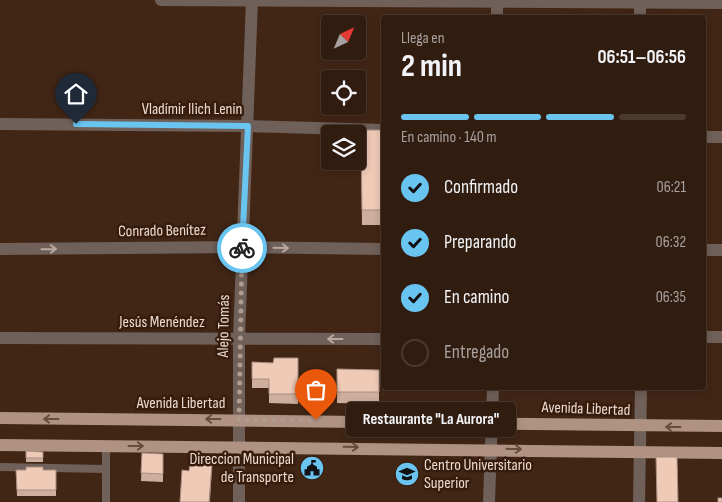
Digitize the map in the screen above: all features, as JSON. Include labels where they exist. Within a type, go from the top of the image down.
[{"type":"main road","name":"Avenida Libertad","points":[[0,418],[491,422],[641,427],[722,426]]},
{"type":"main road","points":[[0,445],[239,446],[722,453]]},
{"type":"street","points":[[161,0],[640,1],[722,3]]},
{"type":"street","name":"Alejo Tomás","points":[[239,502],[239,338],[252,1]]},
{"type":"street","points":[[497,1],[497,15]]},
{"type":"street","points":[[640,1],[640,15]]},
{"type":"street","name":"Vladímir Ilich Lenin","points":[[0,124],[248,126],[381,130]]},
{"type":"street","points":[[706,137],[722,137]]},
{"type":"street","name":"Conrado Benítez","points":[[0,249],[242,247],[381,249]]},
{"type":"street","points":[[706,250],[722,250]]},
{"type":"street","points":[[706,337],[722,336]]},
{"type":"street","name":"Jesús Menéndez","points":[[0,338],[381,339]]},
{"type":"street","points":[[489,502],[493,390]]},
{"type":"street","points":[[639,502],[641,390]]},
{"type":"lane","points":[[106,446],[106,502]]},
{"type":"lane","points":[[0,467],[106,469]]},
{"type":"building","points":[[366,130],[381,130],[381,210],[362,210],[362,170],[366,170]]},
{"type":"building","points":[[274,358],[298,358],[298,394],[269,394],[269,379],[252,379],[252,362],[273,363]]},
{"type":"building","points":[[337,369],[379,370],[379,392],[337,392]]},
{"type":"building","points":[[26,451],[43,452],[43,458],[26,458]]},
{"type":"building","points":[[142,453],[163,454],[163,474],[141,473]]},
{"type":"building","points":[[656,457],[677,457],[678,502],[657,502]]},
{"type":"building","points":[[190,463],[212,465],[209,502],[180,502],[182,470],[189,471]]},
{"type":"building","points":[[26,467],[43,467],[43,470],[56,470],[56,490],[17,490],[16,470],[26,470]]},
{"type":"building","points":[[718,498],[722,498],[722,502],[718,502]]},
{"type":"way so far","points":[[242,248],[239,420],[316,420]]},
{"type":"place","name":"Restaurante \"La Aurora\"","points":[[316,420]]},
{"type":"place","name":"Direccion Municipal de Transporte","points":[[312,468]]},
{"type":"place","name":"Centro Universitario Superior","points":[[407,474]]},
{"type":"route","points":[[76,124],[248,126],[242,248]]}]
